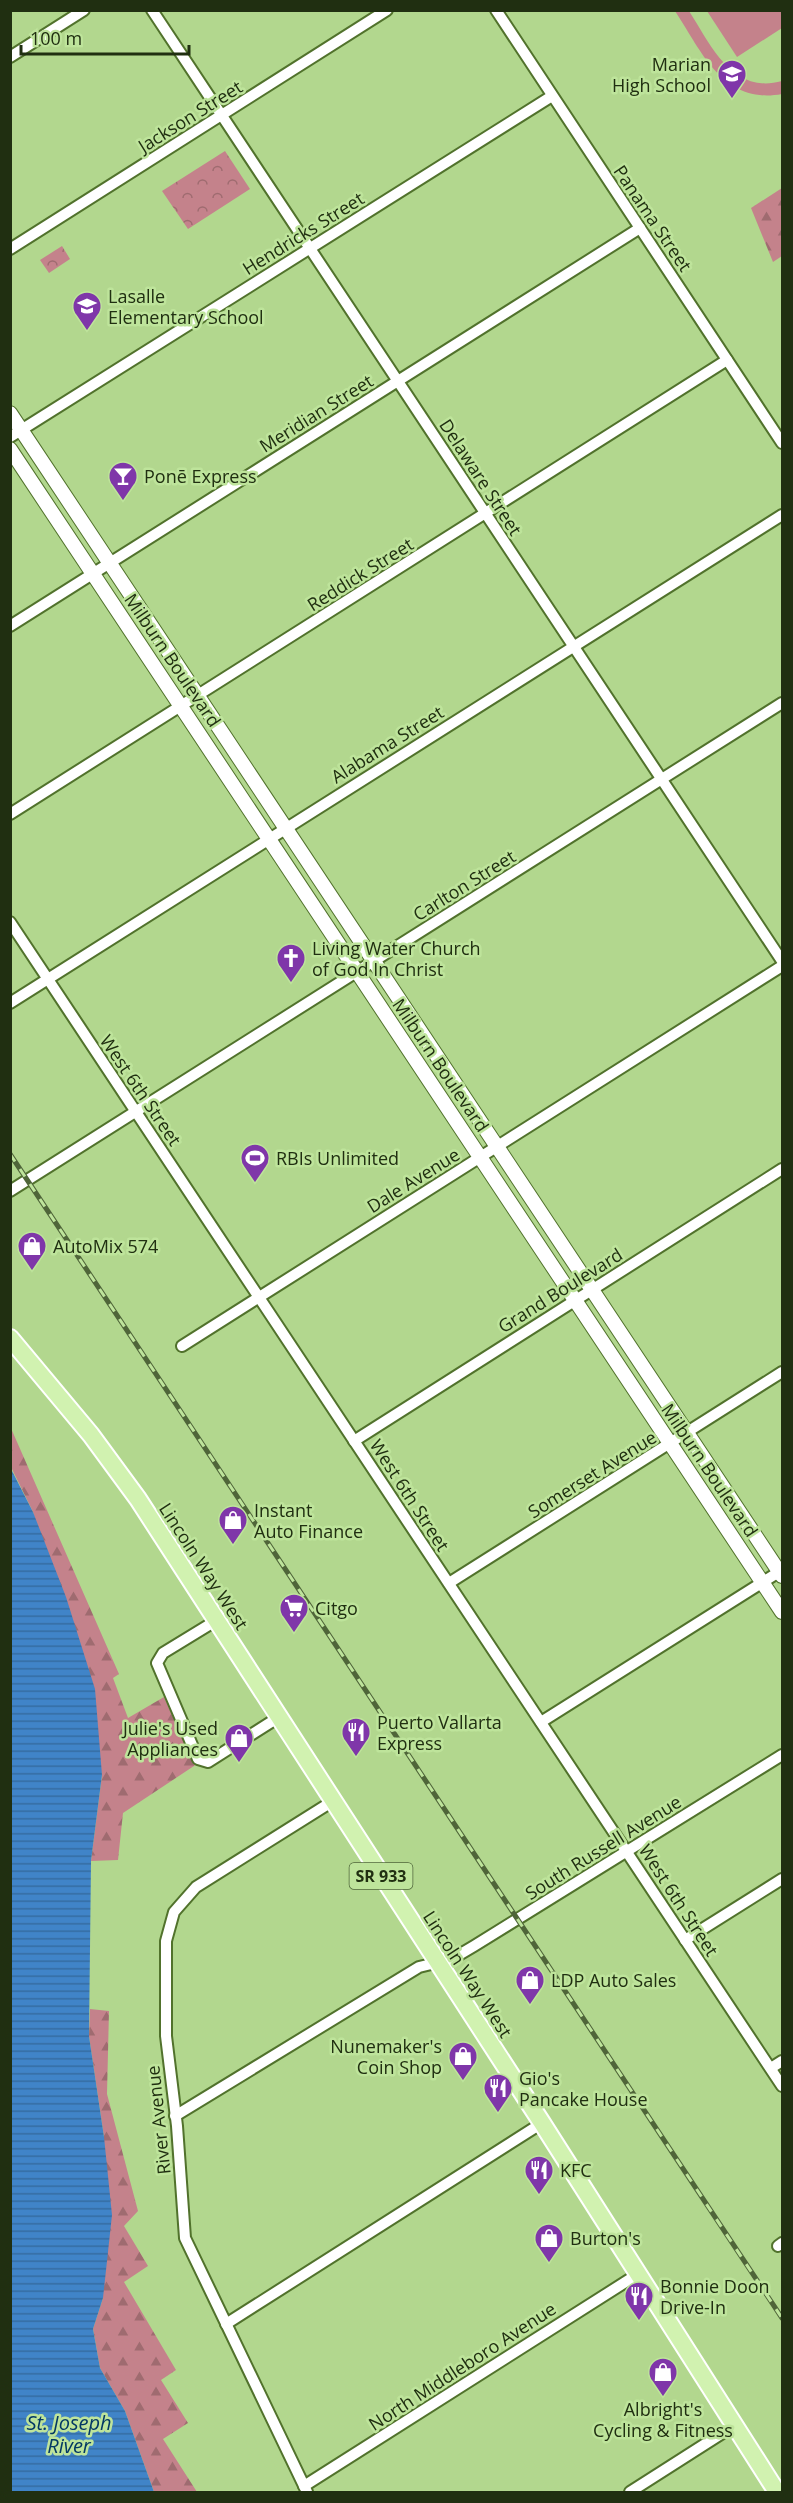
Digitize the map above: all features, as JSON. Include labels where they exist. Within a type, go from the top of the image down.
[{"type":"main road","name":"Lincoln Way West","points":[[10,1338],[119,1473],[217,1620],[542,2123],[777,2493]]},
{"type":"street","points":[[10,57],[84,10]]},
{"type":"street","name":"Delaware Street","points":[[152,10],[783,964]]},
{"type":"street","name":"Jackson Street","points":[[10,249],[387,10]]},
{"type":"street","name":"Panama Street","points":[[496,10],[783,443]]},
{"type":"street","name":"Hendricks Street","points":[[16,433],[552,96]]},
{"type":"street","name":"Meridian Street","points":[[10,626],[640,228]]},
{"type":"street","name":"Reddick Street","points":[[10,814],[727,360]]},
{"type":"street","name":"Milburn Boulevard","points":[[10,413],[16,433],[110,562],[782,1572]]},
{"type":"street","name":"Milburn Boulevard","points":[[10,449],[783,1612]]},
{"type":"street","name":"Alabama Street","points":[[10,1003],[783,515]]},
{"type":"street","name":"Carlton Street","points":[[10,1191],[783,703]]},
{"type":"street","name":"West 6th Street","points":[[10,922],[783,2086]]},
{"type":"street","name":"Dale Avenue","points":[[182,1346],[783,964]]},
{"type":"street","name":"Grand Boulevard","points":[[354,1441],[783,1168]]},
{"type":"street","name":"Somerset Avenue","points":[[449,1583],[783,1372]]},
{"type":"street","points":[[541,1722],[782,1572]]},
{"type":"street","points":[[217,1620],[163,1653],[157,1663],[198,1759],[208,1762],[279,1717]]},
{"type":"street","name":"South Russell Avenue","points":[[175,2116],[419,1967],[452,1959],[474,1946],[783,1755]]},
{"type":"street","name":"River Avenue","points":[[305,2489],[185,2238],[165,2010],[166,1941],[174,1912],[196,1887],[333,1801]]},
{"type":"street","points":[[685,1940],[783,1879]]},
{"type":"street","points":[[771,2068],[783,2061]]},
{"type":"street","points":[[226,2324],[542,2123]]},
{"type":"street","name":"North Middleboro Avenue","points":[[305,2489],[638,2274]]},
{"type":"street","points":[[630,2493],[735,2425]]},
{"type":"green space","points":[[675,11],[689,11],[715,52],[736,74],[749,81],[765,83],[782,81],[782,94],[762,95],[744,91],[729,83],[705,58]]},
{"type":"green space","points":[[707,11],[782,11],[782,28],[737,57]]},
{"type":"green space","points":[[225,151],[250,189],[188,229],[162,191]]},
{"type":"green space","points":[[782,188],[782,256],[773,262],[751,208]]},
{"type":"green space","points":[[62,246],[70,259],[49,273],[40,260]]},
{"type":"green space","points":[[10,1426],[119,1674],[113,1678],[128,1718],[164,1697],[190,1756],[197,1764],[123,1813],[118,1860],[91,1861],[102,1775],[33,1512],[11,1467]]},
{"type":"green space","points":[[90,2009],[109,2011],[107,2094],[138,2211],[124,2226],[148,2266],[124,2282],[176,2370],[161,2380],[188,2423],[163,2439],[197,2492],[154,2492],[125,2411],[100,2368],[93,2329],[103,2298],[104,2137],[89,2036]]},
{"type":"water","name":"St. Joseph River","points":[[10,1467],[33,1512],[66,1597],[95,1689],[102,1775],[91,1861],[89,2036],[104,2137],[112,2215],[103,2298],[93,2329],[100,2368],[125,2411],[154,2492],[11,2492]]},
{"type":"railway","points":[[10,1154],[782,2318]]},
{"type":"place","name":"Marian High School","points":[[732,100]]},
{"type":"place","name":"Lasalle Elementary School","points":[[87,332]]},
{"type":"place","name":"Ponē Express","points":[[123,502]]},
{"type":"place","name":"Living Water Church of God In Christ","points":[[291,984]]},
{"type":"place","name":"RBIs Unlimited","points":[[255,1184]]},
{"type":"place","name":"AutoMix 574","points":[[32,1272]]},
{"type":"place","name":"Instant Auto Finance","points":[[233,1546]]},
{"type":"place","name":"Citgo","points":[[294,1634]]},
{"type":"place","name":"Puerto Vallarta Express","points":[[356,1758]]},
{"type":"place","name":"Julie's Used Appliances","points":[[239,1764]]},
{"type":"place","name":"LDP Auto Sales","points":[[530,2006]]},
{"type":"place","name":"Nunemaker's Coin Shop","points":[[463,2082]]},
{"type":"place","name":"Gio's Pancake House","points":[[498,2114]]},
{"type":"place","name":"KFC","points":[[539,2196]]},
{"type":"place","name":"Burton's","points":[[549,2264]]},
{"type":"place","name":"Bonnie Doon Drive-In","points":[[639,2322]]},
{"type":"place","name":"Albright's Cycling & Fitness","points":[[663,2398]]}]
